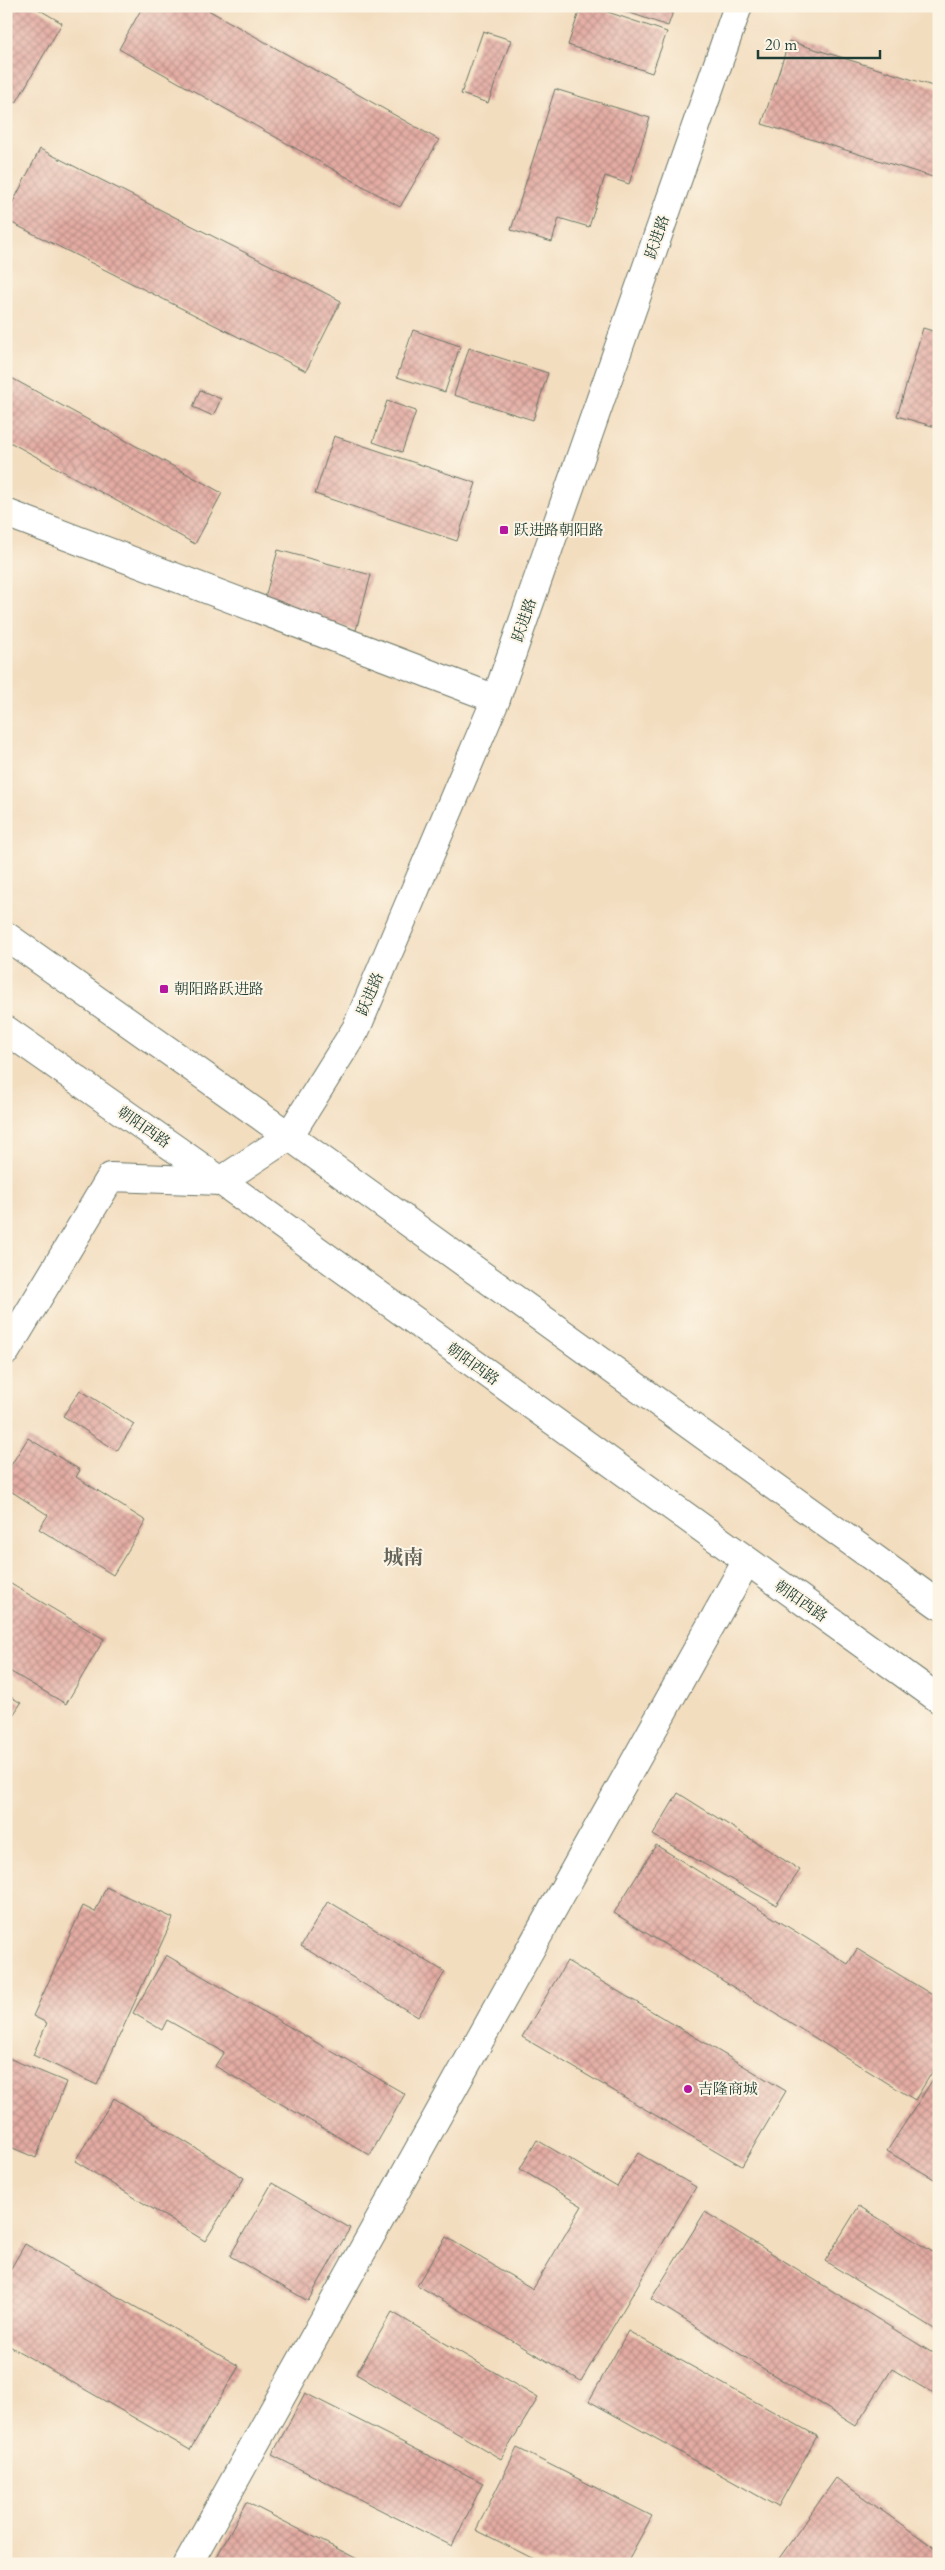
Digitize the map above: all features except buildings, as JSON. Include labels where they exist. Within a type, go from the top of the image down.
[{"type":"street","name":"跃进路","points":[[221,1181],[289,1136],[356,1029],[496,699],[738,6]]},
{"type":"street","points":[[6,513],[496,699]]},
{"type":"street","points":[[6,936],[289,1136],[939,1605]]},
{"type":"street","name":"朝阳西路","points":[[6,1030],[221,1181],[746,1562],[939,1699]]},
{"type":"street","points":[[6,1351],[111,1177],[221,1181]]},
{"type":"street","points":[[188,2564],[746,1562]]},
{"type":"place","name":"跃进路朝阳路","points":[[504,530]]},
{"type":"place","name":"朝阳路跃进路","points":[[164,989]]},
{"type":"place","name":"吉隆商城","points":[[688,2089]]},
{"type":"district","name":"城南","points":[[403,1557]]}]
